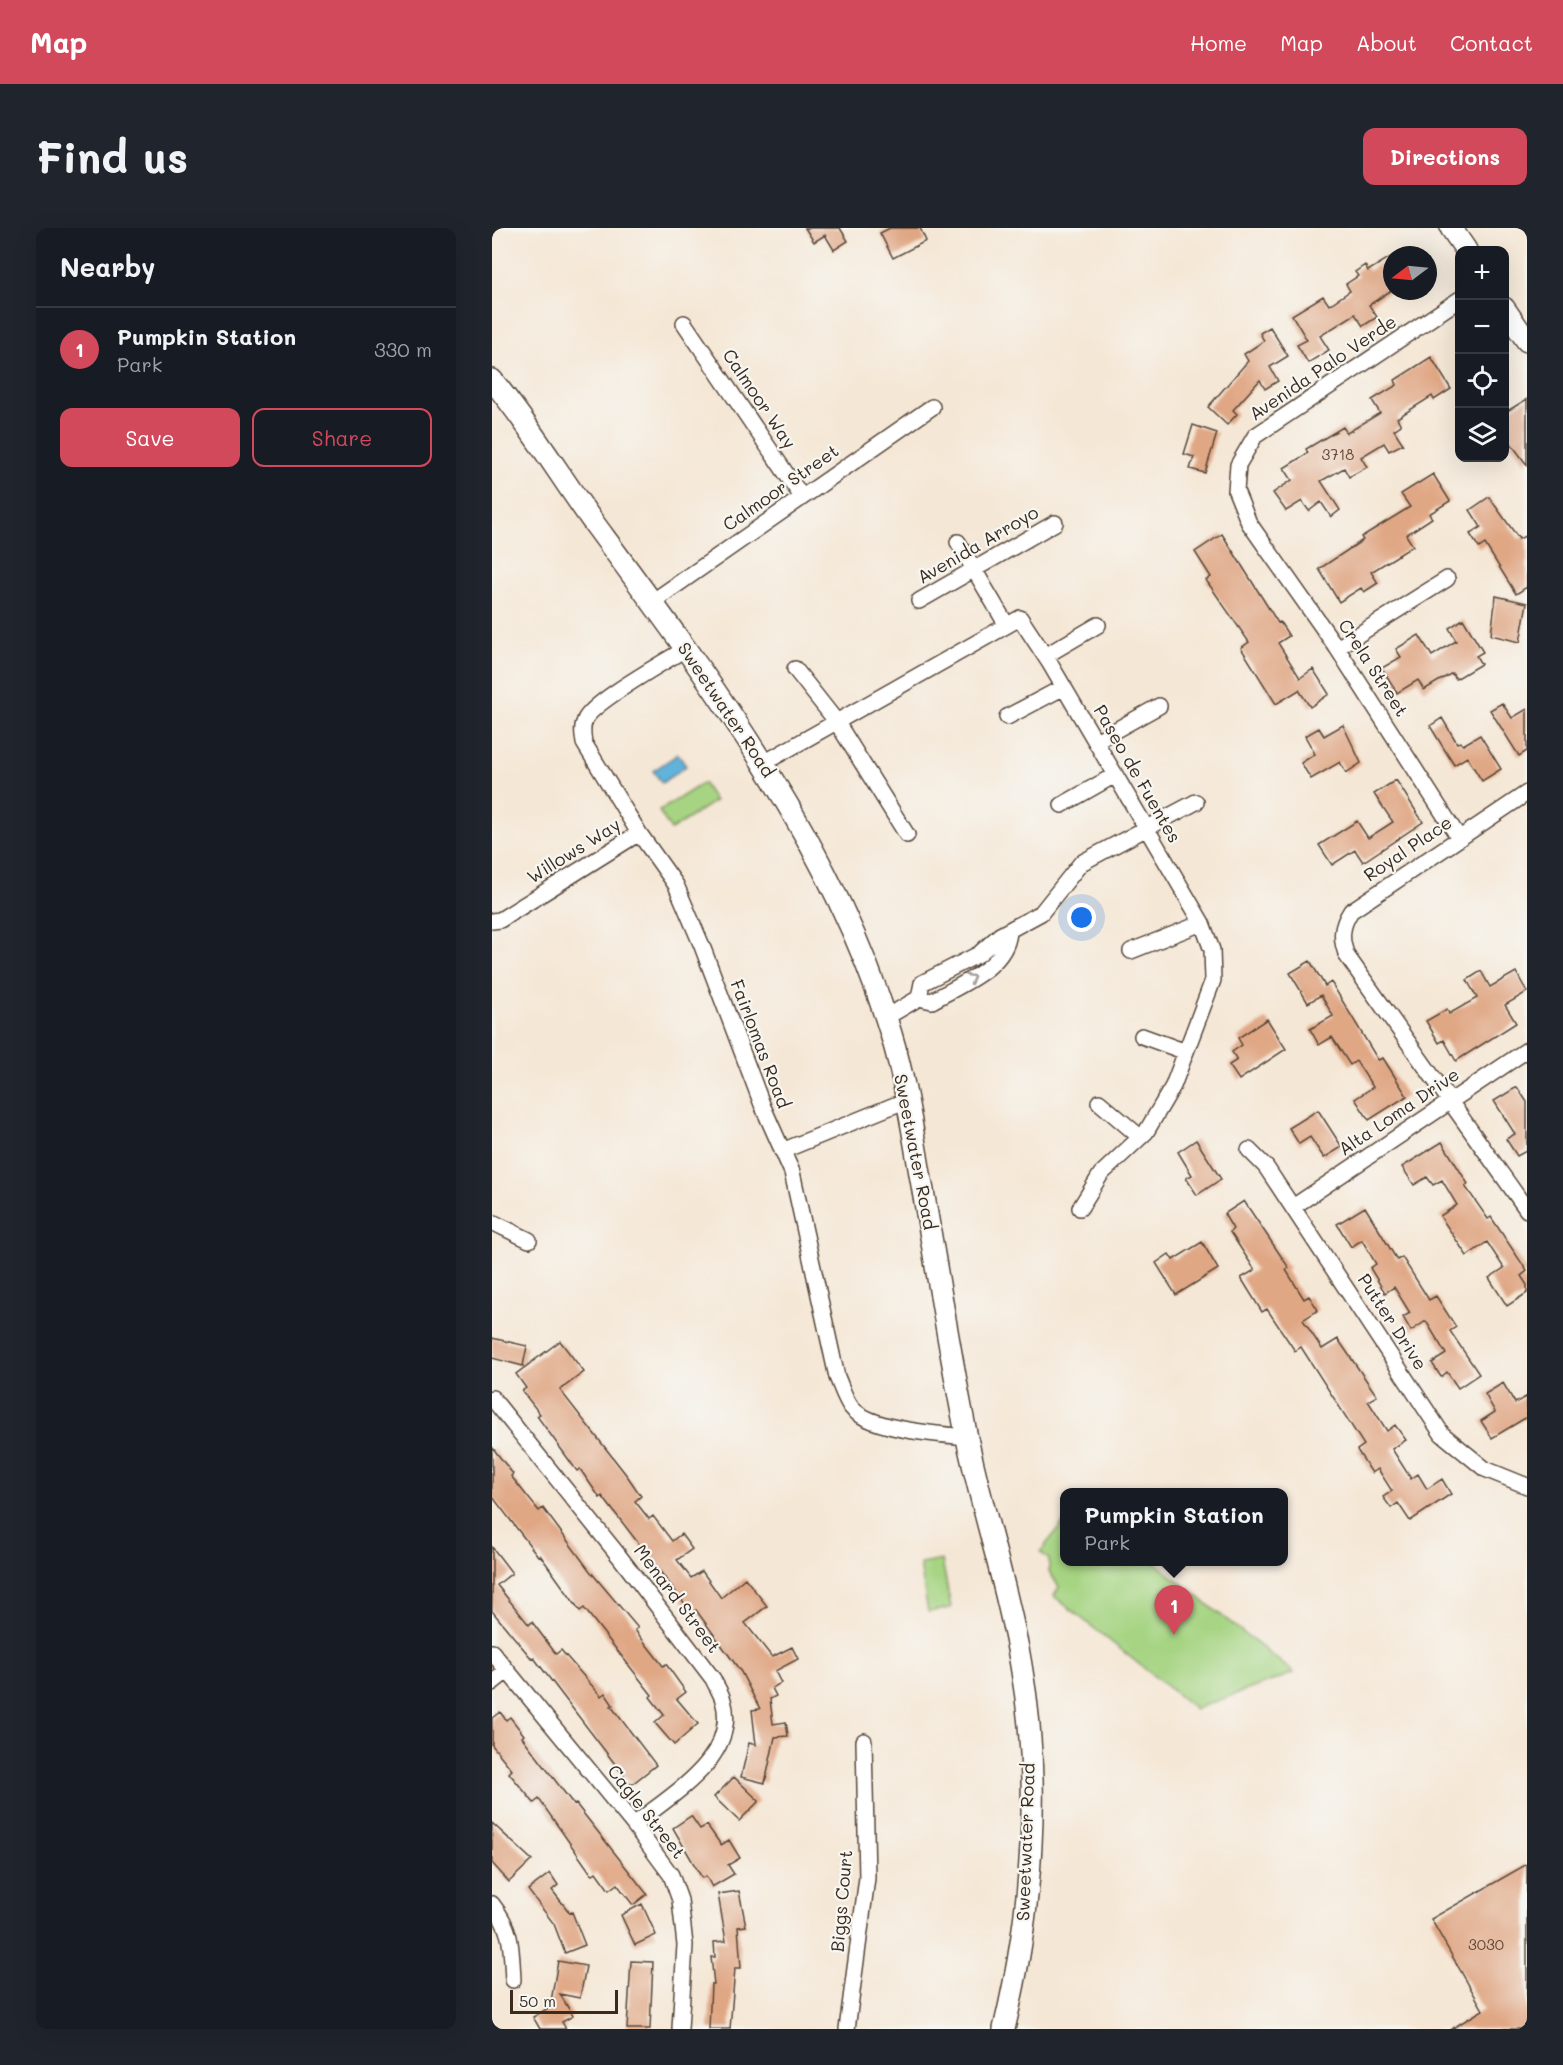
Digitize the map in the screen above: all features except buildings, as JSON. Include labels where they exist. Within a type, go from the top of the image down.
[{"type":"main road","points":[[1451,228],[1463,246]]},
{"type":"main road","points":[[1509,315],[1527,341]]},
{"type":"main road","name":"Sweetwater Road","points":[[492,380],[511,402],[563,481],[685,649],[792,810],[833,884],[885,1018],[907,1100],[967,1437],[1020,1660],[1029,1724],[1031,1816],[1023,1928],[1015,1983],[1004,2029]]},
{"type":"street","name":"Avenida Palo Verde","points":[[1249,522],[1236,492],[1238,465],[1255,436],[1459,300]]},
{"type":"street","name":"Calmoor Way","points":[[684,323],[802,497]]},
{"type":"street","name":"Calmoor Street","points":[[652,602],[932,406]]},
{"type":"street","name":"Crela Street","points":[[1249,522],[1337,648],[1460,838]]},
{"type":"street","name":"Avenida Arroyo","points":[[919,601],[1056,523]]},
{"type":"street","points":[[762,764],[1006,624],[958,542]]},
{"type":"street","points":[[1337,648],[1447,579]]},
{"type":"street","name":"Paseo de Fuentes","points":[[1006,624],[1020,618],[1045,656],[1202,923],[1212,950],[1213,980],[1173,1086],[1140,1137],[1101,1174],[1080,1208]]},
{"type":"street","points":[[1045,656],[1098,625]]},
{"type":"street","name":"Fairlomas Road","points":[[685,649],[598,705],[585,718],[582,731],[584,744],[639,834],[676,885],[792,1173],[837,1377],[851,1407],[862,1415],[895,1428],[967,1437]]},
{"type":"street","points":[[795,669],[836,721],[907,835]]},
{"type":"street","points":[[1007,717],[1064,687]]},
{"type":"street","points":[[1096,741],[1159,706]]},
{"type":"street","points":[[1062,805],[1115,775]]},
{"type":"street","name":"Royal Place","points":[[1450,1101],[1347,956],[1342,933],[1351,911],[1527,793]]},
{"type":"street","points":[[885,1018],[919,998],[932,1001],[988,969],[1008,942],[1009,932],[1041,913],[1081,862],[1144,827],[1196,802]]},
{"type":"street","name":"Willows Way","points":[[496,921],[639,834]]},
{"type":"street","points":[[1131,951],[1202,923]]},
{"type":"street","points":[[1142,1036],[1186,1052]]},
{"type":"street","name":"Alta Loma Drive","points":[[1293,1208],[1527,1050]]},
{"type":"street","points":[[782,1151],[907,1100]]},
{"type":"street","points":[[1450,1101],[1527,1210]]},
{"type":"street","points":[[1099,1102],[1140,1137]]},
{"type":"street","name":"Putter Drive","points":[[1249,1149],[1266,1167],[1442,1434],[1485,1469],[1527,1486]]},
{"type":"street","points":[[492,1222],[529,1240]]},
{"type":"street","name":"Menard Street","points":[[492,1398],[620,1556],[713,1679],[723,1700],[726,1721],[722,1738],[714,1755],[693,1777],[634,1825]]},
{"type":"street","name":"Cagle Street","points":[[492,1652],[634,1825],[671,1875],[680,1900],[686,1946],[680,2029]]},
{"type":"street","points":[[492,1683],[507,1671]]},
{"type":"street","name":"Biggs Court","points":[[847,2029],[867,1878],[864,1741]]},
{"type":"street","points":[[492,1904],[503,1919],[511,1937],[513,1980]]},
{"type":"green space","points":[[703,783],[715,801],[671,830],[659,811]]},
{"type":"green space","points":[[1060,1527],[1060,1566],[1159,1566],[1294,1673],[1195,1709],[1054,1596],[1059,1587],[1049,1571],[1049,1559],[1040,1552]]},
{"type":"green space","points":[[942,1560],[951,1608],[928,1612],[920,1564]]},
{"type":"water","points":[[678,754],[686,766],[662,783],[653,771]]},
{"type":"place","name":"Pumpkin Station","points":[[1174,1635]]}]
